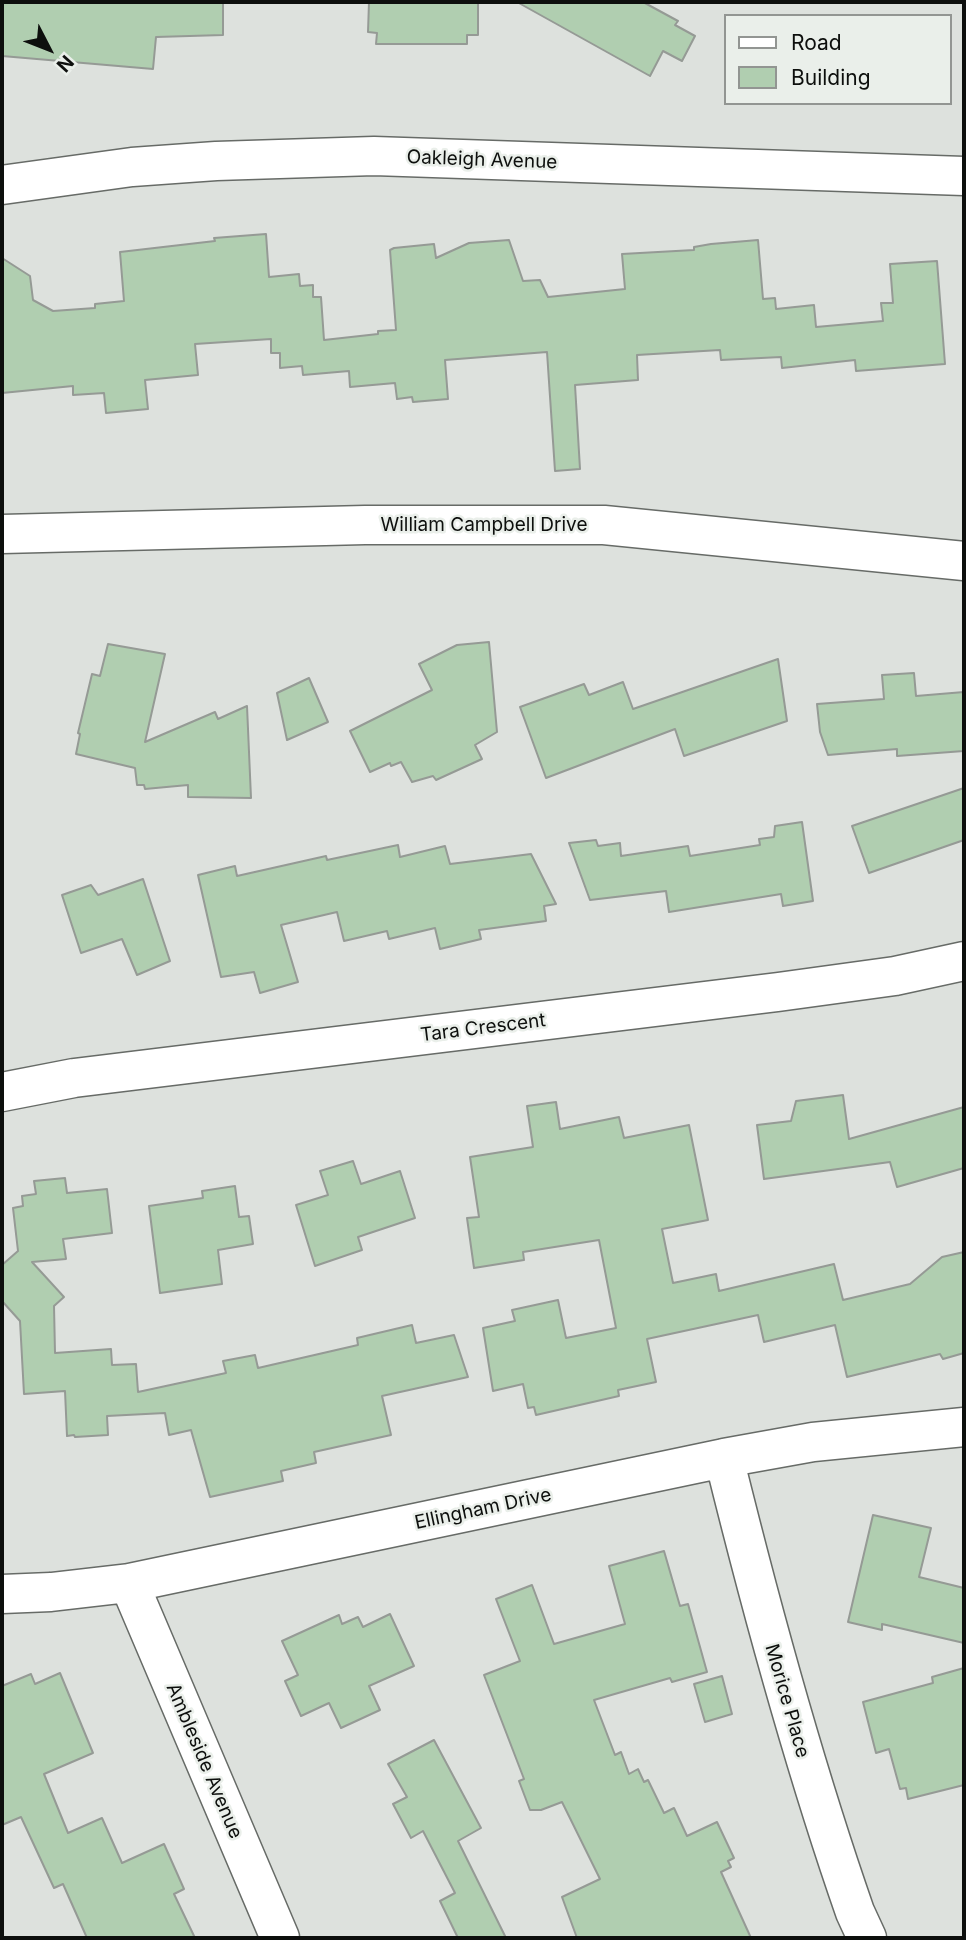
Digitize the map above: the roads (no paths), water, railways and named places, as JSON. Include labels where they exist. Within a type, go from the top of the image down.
[{"type":"street","name":"Oakleigh Avenue","points":[[2,185],[132,167],[374,156],[964,176]]},
{"type":"street","name":"William Campbell Drive","points":[[2,534],[365,525],[604,525],[964,561]]},
{"type":"street","name":"Tara Crescent","points":[[2,1092],[74,1077],[778,992],[894,976],[964,961]]},
{"type":"street","name":"Ellingham Drive","points":[[2,1594],[51,1592],[130,1583],[724,1458],[813,1442],[964,1427]]},
{"type":"street","name":"Morice Place","points":[[724,1458],[772,1650],[801,1750],[855,1912],[867,1938]]},
{"type":"street","name":"Ambleside Avenue","points":[[130,1583],[280,1938]]}]
